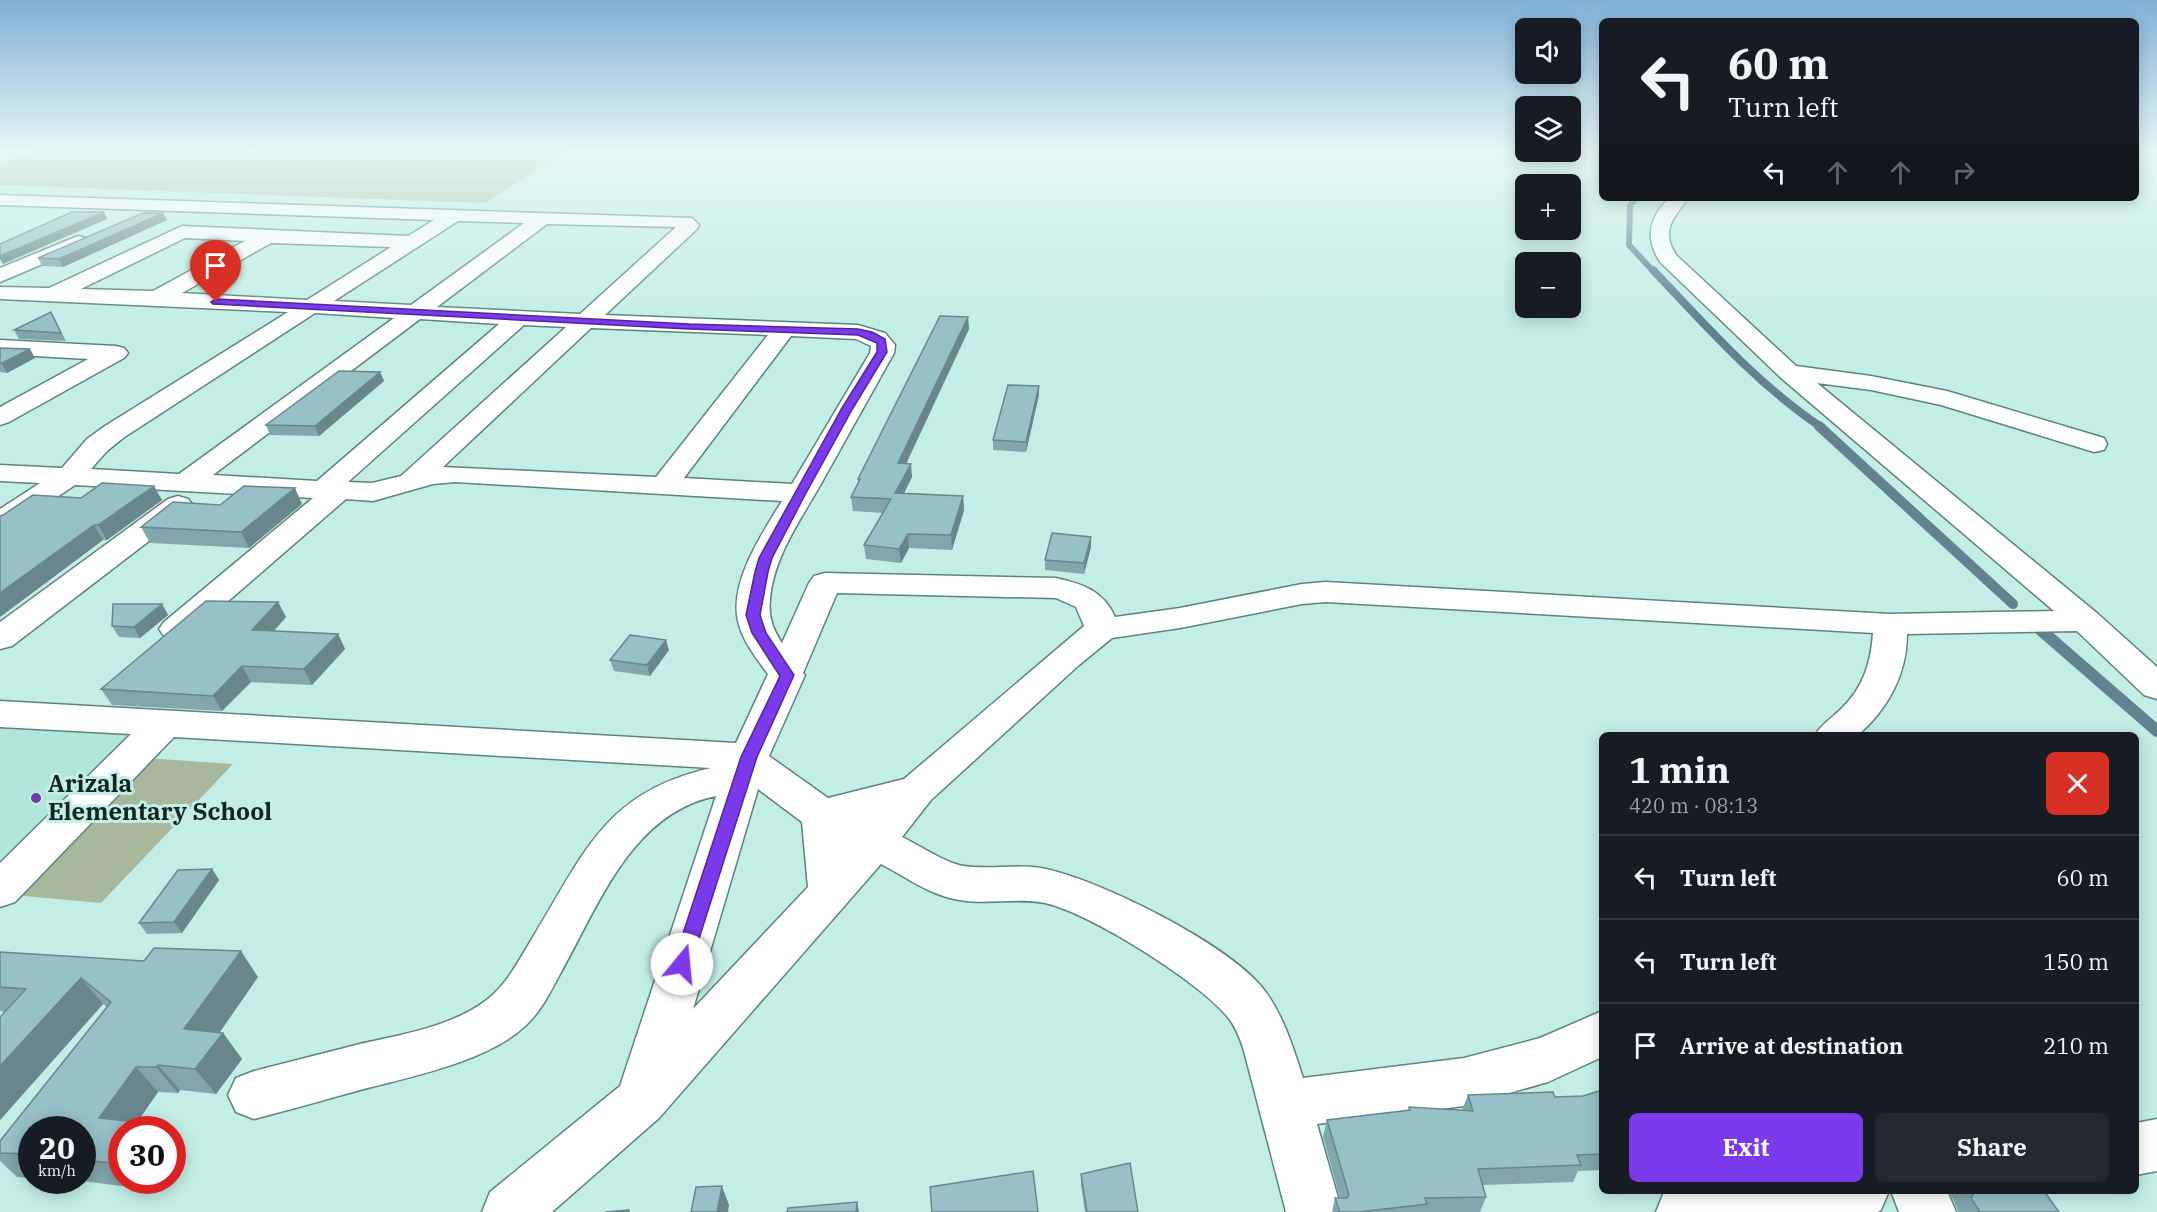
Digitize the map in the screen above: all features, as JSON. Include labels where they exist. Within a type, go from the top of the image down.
[{"type":"street","points":[[118,224],[157,207]]},
{"type":"street","points":[[212,207],[690,224],[409,484]]},
{"type":"street","points":[[1671,207],[1663,215],[1659,237],[1661,250],[1668,259],[2057,621],[2157,687]]},
{"type":"street","points":[[0,522],[69,477],[104,440],[456,214]]},
{"type":"street","points":[[0,638],[415,311],[543,218]]},
{"type":"street","points":[[52,295],[182,232],[412,242]]},
{"type":"street","points":[[0,276],[97,233]]},
{"type":"street","points":[[157,298],[267,237]]},
{"type":"street","points":[[0,293],[157,298],[783,331],[858,332],[877,338],[883,345],[882,352],[848,408],[766,558],[757,585],[753,615],[759,633],[787,675]]},
{"type":"street","points":[[152,649],[519,318]]},
{"type":"street","points":[[665,484],[783,331]]},
{"type":"street","points":[[0,347],[116,353],[0,417]]},
{"type":"street","points":[[1789,372],[1871,383],[1947,399],[2094,444]]},
{"type":"street","points":[[0,473],[373,492],[409,484],[431,476],[455,474],[801,493]]},
{"type":"street","points":[[641,1101],[747,766],[825,583],[1056,588],[1079,594],[1089,601],[1099,615],[1102,629]]},
{"type":"street","points":[[510,1212],[641,1101],[874,843],[916,790],[1102,629],[1180,618],[1302,594],[1338,592],[1890,624],[2057,621]]},
{"type":"street","points":[[1838,732],[1858,717],[1882,678],[1890,650],[1890,624]]},
{"type":"street","points":[[72,717],[107,687]]},
{"type":"street","points":[[0,714],[72,717],[747,766],[822,815],[954,882],[974,885],[1044,886],[1100,906],[1212,972],[1234,989],[1245,1002],[1265,1037],[1314,1212]]},
{"type":"street","points":[[0,890],[164,724]]},
{"type":"street","points":[[254,1095],[419,1051],[487,1027],[507,1012],[530,984],[601,861],[631,821],[648,808],[671,796],[747,766]]},
{"type":"street","points":[[822,815],[916,790]]},
{"type":"street","points":[[822,815],[830,891]]},
{"type":"street","points":[[1285,1104],[1464,1082],[1548,1059],[1599,1035]]},
{"type":"street","points":[[1694,1211],[1837,1194]]},
{"type":"street","points":[[1919,1194],[1928,1212]]},
{"type":"shaded area","name":"Arizala Elementary School","points":[[0,721],[144,730],[0,866]]},
{"type":"shaded area","points":[[145,758],[233,764],[101,903],[2,894]]},
{"type":"building","points":[[72,212],[104,212],[0,256],[0,244]]},
{"type":"building","points":[[143,213],[163,213],[59,259],[38,258]]},
{"type":"building","points":[[51,312],[61,333],[14,330]]},
{"type":"building","points":[[940,316],[968,317],[898,463],[911,464],[895,493],[963,496],[951,535],[908,534],[899,549],[864,545],[891,499],[851,497]]},
{"type":"building","points":[[0,348],[30,349],[0,364]]},
{"type":"building","points":[[339,371],[380,372],[315,426],[266,425]]},
{"type":"building","points":[[1008,385],[1039,386],[1026,442],[993,440]]},
{"type":"building","points":[[102,483],[154,486],[98,525],[94,525],[0,593],[0,516],[33,495],[81,498]]},
{"type":"building","points":[[244,486],[295,488],[241,532],[141,527],[173,502],[220,505]]},
{"type":"building","points":[[1052,533],[1091,537],[1084,563],[1045,560]]},
{"type":"building","points":[[206,601],[278,602],[252,630],[338,634],[304,669],[242,666],[213,696],[101,689]]},
{"type":"building","points":[[113,604],[162,604],[134,627],[112,626]]},
{"type":"building","points":[[630,635],[666,640],[647,665],[610,660]]},
{"type":"building","points":[[212,869],[174,922],[139,923],[178,870]]},
{"type":"building","points":[[154,948],[241,951],[184,1029],[223,1033],[195,1069],[158,1065],[156,1067],[136,1067],[99,1118],[108,1119],[108,1163],[96,1161],[96,1116],[20,1116],[111,1002],[81,978],[0,1066],[0,1017],[26,989],[0,987],[0,952],[144,961]]},
{"type":"building","points":[[1599,1091],[1599,1154],[1577,1155],[1581,1165],[1478,1169],[1486,1197],[1425,1198],[1427,1204],[1340,1212],[1335,1198],[1347,1198],[1349,1195],[1327,1120],[1410,1110],[1409,1107],[1473,1111],[1468,1095],[1553,1092],[1555,1097],[1583,1096]]},
{"type":"building","points":[[18,1118],[18,1154],[0,1153],[0,1141]]},
{"type":"building","points":[[1130,1163],[1138,1212],[1087,1212],[1081,1174]]},
{"type":"building","points":[[1033,1171],[1038,1212],[932,1212],[930,1187]]},
{"type":"building","points":[[722,1186],[717,1212],[691,1212],[696,1187]]},
{"type":"building","points":[[2046,1194],[2059,1212],[1980,1212],[1971,1198],[1973,1195]]},
{"type":"building","points":[[857,1202],[856,1212],[787,1212],[788,1208]]},
{"type":"building","points":[[629,1210],[629,1212],[605,1212]]},
{"type":"waterway","points":[[1630,207],[1629,245],[1654,272]]},
{"type":"waterway","points":[[1653,270],[1754,373],[1821,427]]},
{"type":"waterway","points":[[1819,426],[2013,604]]},
{"type":"waterway","points":[[2035,625],[2157,731]]},
{"type":"place","name":"Arizala Elementary School","points":[[36,798]]},
{"type":"route","points":[[216,302],[689,327],[858,332],[869,334],[881,341],[882,352],[801,493],[766,558],[761,572],[753,615],[759,633],[787,675],[749,757],[682,964]]}]
